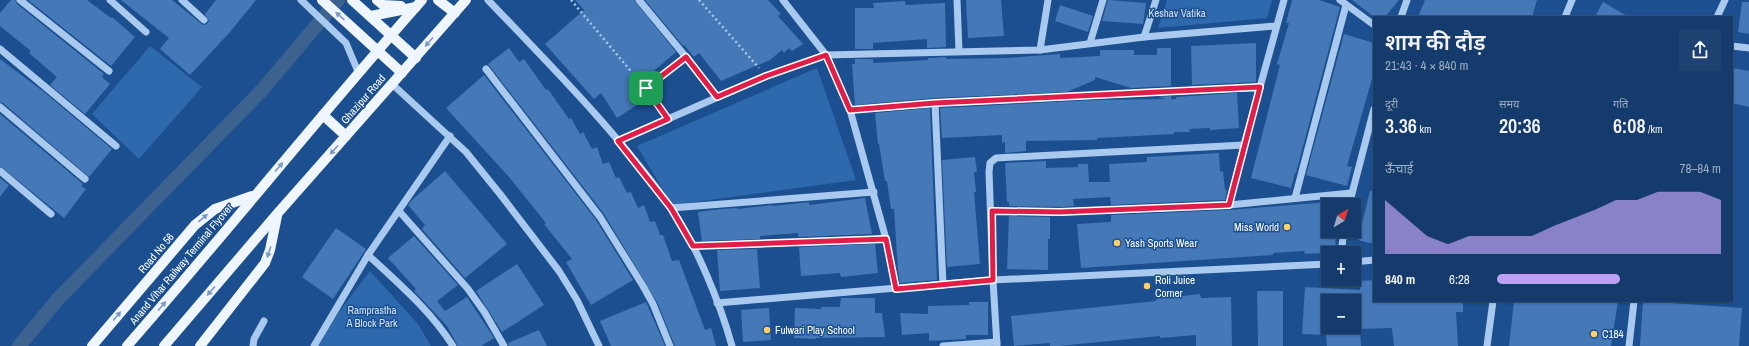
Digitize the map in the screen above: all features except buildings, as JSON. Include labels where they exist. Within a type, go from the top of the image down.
[{"type":"main road","points":[[322,0],[402,73]]},
{"type":"main road","points":[[352,0],[416,58]]},
{"type":"main road","points":[[438,0],[455,13]]},
{"type":"main road","name":"Ghazipur Road","points":[[277,214],[466,0]]},
{"type":"main road","points":[[379,2],[419,3]]},
{"type":"main road","points":[[371,16],[419,3]]},
{"type":"main road","name":"Ghazipur Road","points":[[253,196],[419,3]]},
{"type":"main road","points":[[323,115],[346,136]]},
{"type":"main road","name":"Road No 56","points":[[92,346],[200,220],[215,209],[253,196]]},
{"type":"main road","name":"Anand Vihar Railway Terminal Flyover","points":[[127,346],[215,245],[253,196]]},
{"type":"main road","points":[[164,346],[277,214]]},
{"type":"main road","points":[[200,346],[265,263],[270,250],[277,214]]},
{"type":"street","points":[[20,0],[109,71]]},
{"type":"street","points":[[110,0],[146,32]]},
{"type":"street","points":[[182,0],[204,20]]},
{"type":"street","points":[[301,0],[343,39],[349,48],[359,74]]},
{"type":"street","points":[[488,0],[618,141],[671,208],[693,246],[717,303],[732,346]]},
{"type":"street","points":[[639,0],[717,97]]},
{"type":"street","points":[[783,0],[826,55],[850,110],[874,192],[886,239],[896,289]]},
{"type":"street","points":[[957,0],[960,51]]},
{"type":"street","points":[[1040,50],[1048,0]]},
{"type":"street","points":[[1090,43],[1103,0]]},
{"type":"street","points":[[1144,37],[1156,0]]},
{"type":"street","points":[[1229,205],[1284,0]]},
{"type":"street","points":[[1340,0],[1373,24]]},
{"type":"street","points":[[1401,16],[1407,0]]},
{"type":"street","points":[[1564,16],[1572,0]]},
{"type":"street","points":[[1717,16],[1725,0]]},
{"type":"street","points":[[1294,198],[1346,5]]},
{"type":"street","points":[[618,141],[766,76],[826,55],[1040,50],[1144,37],[1276,26]]},
{"type":"street","points":[[1733,46],[1749,48]]},
{"type":"street","points":[[0,49],[116,146]]},
{"type":"street","points":[[646,88],[686,57]]},
{"type":"street","points":[[486,69],[600,217],[653,304],[670,346]]},
{"type":"street","points":[[392,84],[466,152],[495,188],[559,271],[577,300],[599,346]]},
{"type":"street","points":[[850,110],[935,103],[1260,87]]},
{"type":"street","points":[[935,103],[943,285]]},
{"type":"street","points":[[0,108],[85,179]]},
{"type":"street","points":[[1350,198],[1373,113]]},
{"type":"street","points":[[314,346],[368,255],[450,136]]},
{"type":"street","points":[[943,346],[997,344],[989,172],[990,163],[996,158],[1244,145]]},
{"type":"street","points":[[0,171],[51,214]]},
{"type":"street","points":[[671,208],[874,192]]},
{"type":"street","points":[[992,211],[1060,212],[1229,205],[1351,193]]},
{"type":"street","points":[[399,211],[468,288],[485,313],[504,346]]},
{"type":"street","points":[[693,246],[886,239]]},
{"type":"street","points":[[368,255],[413,297],[453,346]]},
{"type":"street","points":[[1361,261],[1373,260]]},
{"type":"street","points":[[717,303],[993,280],[1321,264]]},
{"type":"street","points":[[1487,346],[1493,302]]},
{"type":"street","points":[[1629,346],[1634,302]]},
{"type":"street","points":[[253,346],[254,339],[264,321]]},
{"type":"path","points":[[570,0],[646,88],[668,119]]},
{"type":"path","points":[[699,0],[766,76]]},
{"type":"green space","name":"Keshav Vatika","points":[[1167,0],[1272,0],[1267,18],[1158,28]]},
{"type":"green space","points":[[150,46],[202,87],[139,159],[92,114]]},
{"type":"green space","points":[[817,68],[856,180],[672,205],[637,146]]},
{"type":"green space","name":"Ramprastha A Block Park","points":[[370,271],[418,324],[431,346],[313,346]]},
{"type":"waterway","points":[[19,346],[58,299],[263,89],[338,0]]},
{"type":"place","name":"Miss World","points":[[1287,227]]},
{"type":"place","name":"Yash Sports Wear","points":[[1117,243]]},
{"type":"place","name":"Roli Juice Corner","points":[[1147,286]]},
{"type":"place","name":"Fulwari Play School","points":[[767,330]]},
{"type":"place","name":"C184","points":[[1594,334]]},
{"type":"route","points":[[826,55],[850,110],[935,103],[1062,98],[1260,87],[1229,205],[1060,212],[992,211],[993,280],[896,289],[886,239],[693,246],[671,208],[618,141],[668,119],[646,88],[686,57],[717,97],[766,76],[826,55]]}]
